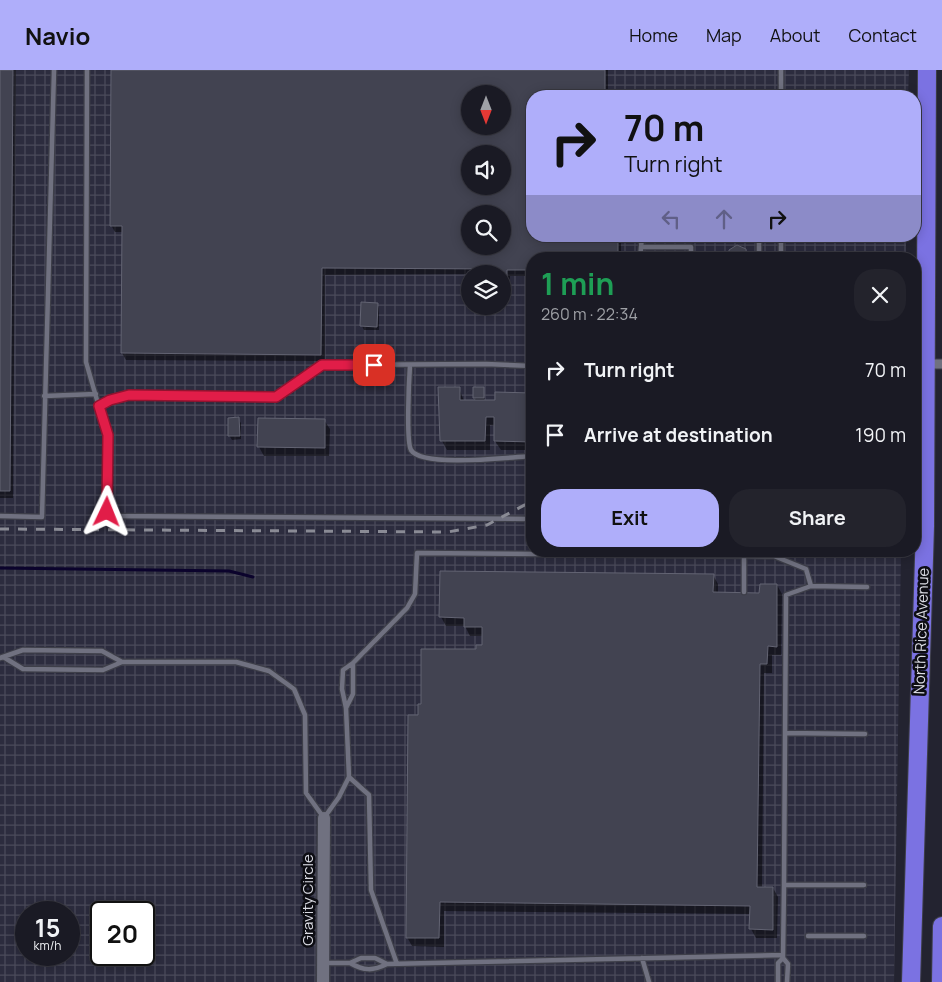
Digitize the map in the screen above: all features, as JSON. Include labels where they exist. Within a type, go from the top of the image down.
[{"type":"highway","name":"North Rice Avenue","points":[[921,511],[930,364],[927,70]]},
{"type":"highway","name":"North Rice Avenue","points":[[911,982],[919,557]]},
{"type":"highway","points":[[941,982],[942,926]]},
{"type":"street","name":"Gravity Circle","points":[[322,982],[324,818]]},
{"type":"lane","points":[[0,516],[42,517],[54,70]]},
{"type":"lane","points":[[87,70],[86,362],[108,435],[107,512],[111,516],[526,519]]},
{"type":"lane","points":[[781,70],[781,90]]},
{"type":"lane","points":[[641,252],[642,242]]},
{"type":"lane","points":[[642,247],[691,246],[691,252]]},
{"type":"lane","points":[[99,406],[110,400],[129,395],[276,397],[322,365],[526,366]]},
{"type":"lane","points":[[410,365],[409,436],[410,448],[414,454],[424,458],[456,460],[526,456]]},
{"type":"lane","points":[[44,396],[96,394]]},
{"type":"lane","points":[[2,658],[23,669],[103,670],[122,662],[236,662],[269,671],[294,689],[305,715],[306,793],[324,818],[339,797],[348,777],[346,708],[342,697],[343,670],[353,663],[407,608],[415,594],[417,554],[526,554]]},
{"type":"lane","points":[[744,557],[744,592]]},
{"type":"lane","points":[[776,557],[806,569],[811,586]]},
{"type":"lane","points":[[788,982],[788,964],[783,957],[786,595],[811,586],[867,587]]},
{"type":"lane","points":[[2,658],[23,650],[102,651],[122,662]]},
{"type":"lane","points":[[346,708],[353,694],[353,663]]},
{"type":"lane","points":[[785,733],[865,734]]},
{"type":"lane","points":[[348,777],[369,795],[371,890],[397,964]]},
{"type":"lane","points":[[784,885],[864,885]]},
{"type":"lane","points":[[808,936],[864,936]]},
{"type":"lane","points":[[323,963],[350,963],[361,958],[375,958],[387,964],[397,964],[642,958],[783,957]]},
{"type":"lane","points":[[778,982],[778,963],[783,957]]},
{"type":"lane","points":[[642,958],[647,981]]},
{"type":"lane","points":[[350,963],[361,969],[376,970],[387,964]]},
{"type":"shaded area","points":[[0,70],[909,70],[908,90],[526,90],[526,242],[906,242],[906,252],[526,252],[526,557],[901,557],[894,982],[0,982]]},
{"type":"building","points":[[0,70],[13,70],[10,491],[0,491]]},
{"type":"building","points":[[111,70],[605,70],[605,90],[526,90],[526,242],[618,242],[618,252],[526,252],[526,270],[511,270],[511,265],[461,265],[461,269],[322,268],[321,355],[121,353],[122,226],[110,226]]},
{"type":"building","points":[[737,245],[746,249],[746,252],[729,252],[729,250]]},
{"type":"building","points":[[361,302],[378,303],[377,327],[360,326]]},
{"type":"building","points":[[438,387],[460,387],[460,400],[495,400],[495,392],[526,393],[526,442],[494,441],[494,417],[486,417],[485,441],[440,441]]},
{"type":"building","points":[[473,387],[484,387],[484,398],[473,398]]},
{"type":"building","points":[[239,417],[240,436],[228,436],[228,418]]},
{"type":"building","points":[[258,418],[325,419],[325,448],[257,447]]},
{"type":"building","points":[[440,571],[714,574],[713,592],[759,593],[760,584],[777,584],[777,647],[768,646],[767,664],[760,664],[757,887],[773,887],[773,930],[749,929],[750,906],[440,902],[439,938],[406,938],[408,715],[418,715],[418,704],[421,704],[421,649],[476,649],[476,645],[482,645],[482,627],[464,627],[464,618],[439,617]]},
{"type":"waterway","points":[[0,568],[229,571],[253,577]]},
{"type":"railway","points":[[0,529],[448,532],[487,525],[526,504]]},
{"type":"route","points":[[107,512],[108,435],[99,406],[110,400],[129,395],[276,397],[303,376],[322,365],[374,365]]}]
